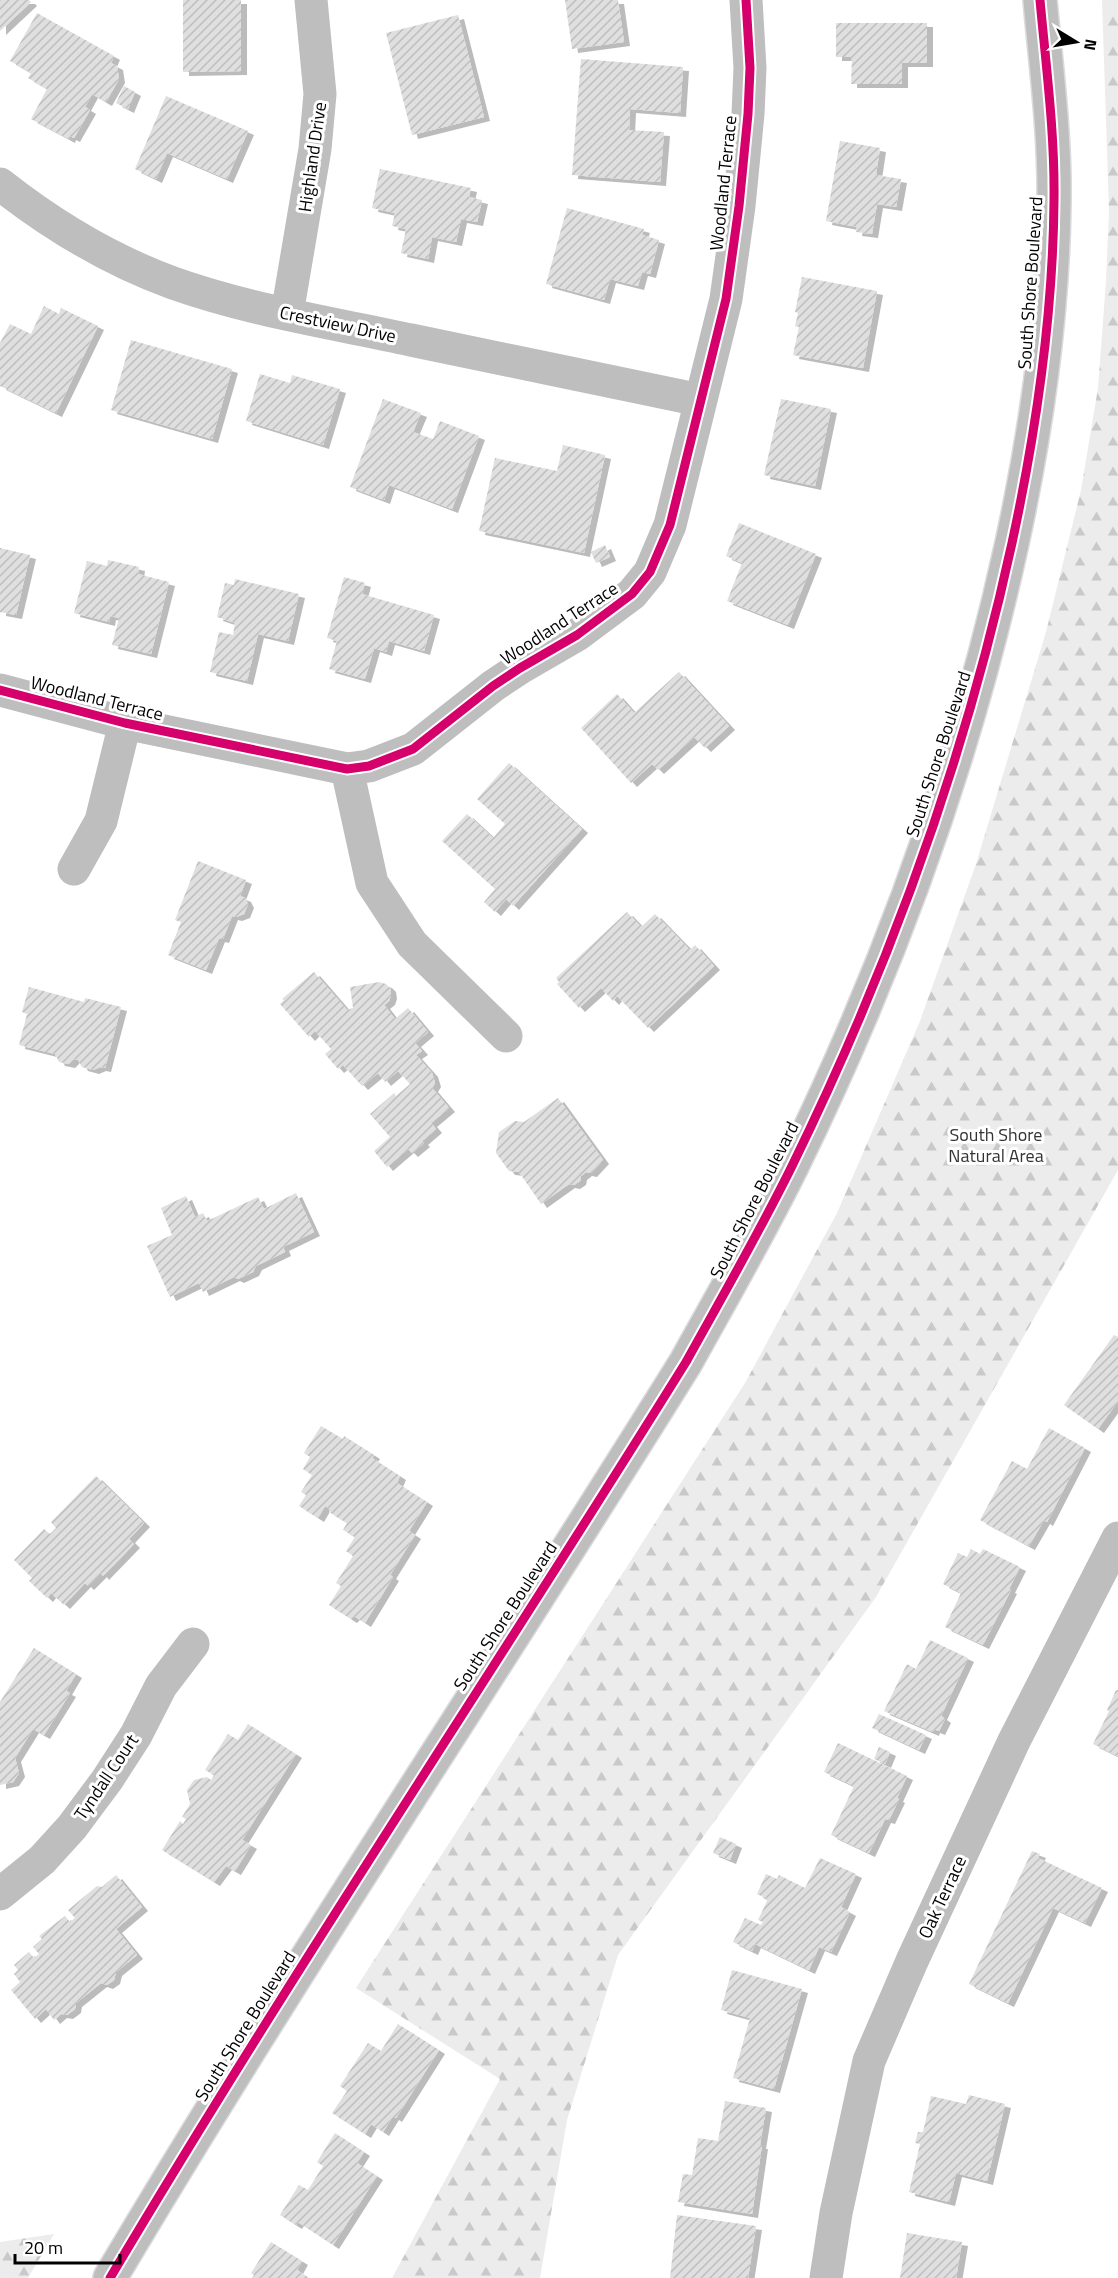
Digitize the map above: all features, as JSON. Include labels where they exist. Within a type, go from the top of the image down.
[{"type":"street","name":"Highland Drive","points":[[287,314],[315,149],[320,94],[311,0]]},
{"type":"street","name":"Woodland Terrace","points":[[0,690],[125,723],[347,770],[369,766],[413,749],[493,686],[577,635],[632,594],[650,572],[670,525],[726,299],[740,206],[748,114],[750,68],[746,0]]},
{"type":"street","name":"South Shore Boulevard","points":[[110,2278],[194,2137],[686,1362],[793,1164],[857,1026],[890,947],[924,853],[987,652],[1024,487],[1044,344],[1052,263],[1054,199],[1052,134],[1040,0]]},
{"type":"street","name":"Crestview Drive","points":[[0,184],[58,226],[123,262],[201,292],[287,314],[700,400]]},
{"type":"street","points":[[74,869],[101,821],[125,723]]},
{"type":"street","points":[[347,770],[372,883],[412,944],[506,1036]]},
{"type":"street","name":"Oak Terrace","points":[[826,2278],[836,2213],[869,2061],[912,1961],[1014,1741],[1118,1538]]},
{"type":"street","name":"Tyndall Court","points":[[0,1893],[42,1860],[72,1827],[107,1780],[136,1735],[161,1686],[193,1644]]},
{"type":"green space","name":"South Shore Natural Area","points":[[1102,0],[1118,0],[1118,1170],[876,1597],[618,1955],[567,2120],[540,2278],[392,2278],[500,2079],[356,1988],[745,1383],[837,1213],[920,1021],[976,864],[1046,632],[1081,490],[1098,388],[1109,211]]},
{"type":"green space","points":[[54,2234],[28,2278],[0,2278],[0,2242]]},
{"type":"building","points":[[0,0],[29,0],[31,2],[0,31]]},
{"type":"building","points":[[183,0],[241,0],[241,71],[183,72]]},
{"type":"building","points":[[565,0],[618,0],[624,42],[572,49]]},
{"type":"building","points":[[37,13],[114,56],[111,63],[117,66],[119,79],[106,102],[92,94],[85,107],[90,110],[74,138],[70,136],[69,139],[31,119],[47,89],[28,78],[31,73],[10,61]]},
{"type":"building","points":[[458,15],[484,117],[412,135],[386,33]]},
{"type":"building","points":[[836,23],[927,23],[927,63],[902,63],[902,84],[851,84],[852,57],[836,57]]},
{"type":"building","points":[[581,59],[683,67],[680,113],[630,109],[629,130],[664,132],[660,182],[572,175]]},
{"type":"building","points":[[124,86],[135,92],[128,109],[116,103]]},
{"type":"building","points":[[166,96],[248,131],[227,179],[167,153],[156,179],[135,169]]},
{"type":"building","points":[[840,141],[880,148],[876,175],[901,179],[896,207],[877,204],[872,234],[856,232],[857,227],[826,221]]},
{"type":"building","points":[[380,169],[471,188],[469,197],[482,200],[477,222],[461,219],[456,242],[432,237],[428,259],[401,253],[406,229],[392,226],[395,213],[372,208]]},
{"type":"building","points":[[567,208],[644,229],[642,235],[659,240],[650,274],[642,272],[638,286],[610,279],[604,300],[546,284]]},
{"type":"building","points":[[802,277],[877,291],[863,368],[793,355],[799,327],[795,326],[798,313],[795,312]]},
{"type":"building","points":[[44,306],[59,314],[61,308],[98,326],[56,413],[0,386],[0,343],[10,324],[31,334]]},
{"type":"building","points":[[131,340],[232,369],[212,439],[111,410]]},
{"type":"building","points":[[260,374],[290,383],[292,375],[340,389],[323,445],[246,421]]},
{"type":"building","points":[[383,399],[421,413],[413,432],[433,439],[440,421],[479,436],[452,509],[389,485],[384,500],[350,487]]},
{"type":"building","points":[[781,399],[831,409],[815,486],[764,475]]},
{"type":"building","points":[[563,445],[605,455],[584,553],[479,531],[495,458],[557,471]]},
{"type":"building","points":[[739,523],[816,554],[788,625],[727,601],[742,563],[726,556]]},
{"type":"building","points":[[605,545],[610,557],[596,563],[591,552]]},
{"type":"building","points":[[0,548],[30,555],[16,615],[0,612]]},
{"type":"building","points":[[108,560],[139,567],[138,574],[169,582],[151,654],[112,645],[119,618],[110,616],[109,622],[74,613],[87,561],[107,566]]},
{"type":"building","points":[[344,577],[365,583],[362,594],[434,615],[424,651],[389,641],[386,652],[374,648],[365,679],[329,669],[337,641],[327,638]]},
{"type":"building","points":[[235,579],[299,594],[288,641],[258,634],[247,681],[210,672],[219,632],[233,635],[235,623],[217,617],[225,583],[234,585]]},
{"type":"building","points":[[679,672],[729,726],[705,748],[694,737],[658,770],[652,764],[631,783],[581,728],[617,694],[634,713]]},
{"type":"building","points":[[509,763],[582,829],[513,906],[506,899],[495,912],[484,902],[495,889],[442,841],[467,814],[493,838],[505,824],[477,799]]},
{"type":"building","points":[[198,861],[246,880],[240,896],[245,898],[248,904],[244,914],[232,916],[223,939],[219,938],[206,970],[168,955],[181,922],[175,920]]},
{"type":"building","points":[[627,912],[641,927],[655,914],[690,950],[695,945],[714,966],[648,1028],[617,996],[613,1001],[601,988],[579,1008],[557,984],[559,982],[556,978]]},
{"type":"building","points":[[314,972],[347,1010],[353,1008],[350,987],[379,982],[386,984],[390,988],[391,995],[389,1001],[384,1005],[395,1019],[408,1008],[428,1032],[415,1043],[422,1051],[416,1055],[432,1073],[435,1083],[432,1088],[449,1108],[431,1123],[436,1129],[422,1141],[424,1143],[412,1153],[408,1149],[387,1167],[374,1151],[390,1137],[370,1114],[394,1093],[396,1096],[410,1084],[398,1071],[385,1082],[378,1073],[362,1086],[343,1065],[338,1069],[325,1054],[331,1049],[315,1031],[309,1037],[280,1004],[284,1000],[282,999]]},
{"type":"building","points":[[29,987],[84,1002],[85,998],[121,1007],[105,1068],[100,1067],[93,1070],[82,1067],[78,1060],[74,1059],[69,1064],[59,1062],[55,1054],[19,1045],[27,1014],[22,1012]]},
{"type":"building","points":[[558,1098],[603,1160],[591,1173],[586,1172],[581,1176],[580,1181],[574,1185],[569,1184],[541,1204],[519,1172],[509,1171],[496,1153],[499,1132],[515,1121],[524,1122]]},
{"type":"building","points":[[296,1193],[314,1232],[283,1247],[285,1252],[256,1266],[253,1272],[238,1279],[234,1277],[203,1292],[199,1283],[170,1297],[147,1246],[172,1235],[161,1208],[186,1196],[195,1217],[203,1213],[207,1221],[258,1197],[264,1209]]},
{"type":"building","points":[[1114,1335],[1118,1337],[1118,1401],[1098,1429],[1064,1405]]},
{"type":"building","points":[[321,1426],[343,1439],[344,1436],[374,1455],[372,1458],[400,1476],[397,1483],[427,1502],[409,1531],[415,1535],[390,1575],[393,1577],[365,1623],[354,1616],[351,1619],[329,1605],[341,1586],[336,1583],[353,1556],[346,1551],[355,1537],[343,1530],[347,1523],[329,1512],[330,1509],[325,1506],[318,1518],[299,1506],[306,1495],[301,1492],[312,1475],[303,1469],[310,1457],[304,1453]]},
{"type":"building","points":[[1049,1428],[1085,1448],[1047,1522],[1044,1520],[1029,1546],[980,1520],[1012,1461],[1027,1469]]},
{"type":"building","points":[[96,1476],[144,1523],[129,1539],[134,1544],[103,1576],[101,1573],[88,1586],[85,1583],[64,1605],[51,1593],[47,1598],[29,1581],[32,1578],[14,1560],[44,1529],[50,1534],[56,1528],[51,1522]]},
{"type":"building","points":[[971,1549],[980,1554],[983,1549],[1020,1567],[983,1645],[945,1627],[961,1593],[943,1584],[958,1553],[967,1557]]},
{"type":"building","points":[[930,1640],[968,1658],[941,1716],[945,1719],[939,1731],[934,1729],[933,1732],[884,1711],[907,1664],[916,1669]]},
{"type":"building","points":[[34,1648],[76,1674],[66,1691],[70,1693],[44,1735],[33,1729],[15,1758],[19,1773],[13,1782],[0,1785],[0,1702]]},
{"type":"building","points":[[1116,1690],[1118,1690],[1118,1756],[1093,1744]]},
{"type":"building","points":[[879,1714],[926,1735],[919,1750],[872,1728]]},
{"type":"building","points":[[248,1724],[296,1754],[242,1840],[251,1845],[235,1871],[226,1866],[214,1882],[162,1850],[180,1821],[183,1824],[186,1819],[182,1817],[190,1804],[187,1790],[194,1780],[207,1777],[211,1780],[214,1775],[205,1770],[228,1734],[238,1740]]},
{"type":"building","points":[[838,1743],[907,1776],[889,1820],[885,1819],[869,1853],[831,1835],[854,1786],[824,1772]]},
{"type":"building","points":[[879,1747],[890,1752],[885,1764],[874,1759]]},
{"type":"building","points":[[720,1837],[736,1844],[730,1860],[713,1853]]},
{"type":"building","points":[[1032,1851],[1040,1854],[1038,1858],[1102,1888],[1085,1923],[1053,1908],[1008,2003],[969,1984]]},
{"type":"building","points":[[820,1858],[856,1874],[841,1907],[850,1912],[831,1952],[819,1947],[809,1970],[755,1944],[752,1951],[733,1942],[745,1918],[761,1925],[763,1922],[758,1920],[768,1899],[757,1894],[766,1874],[777,1879],[779,1875],[805,1888]]},
{"type":"building","points":[[116,1875],[142,1907],[116,1929],[137,1955],[116,1972],[114,1980],[107,1985],[101,1983],[76,2003],[75,2009],[67,2015],[61,2014],[54,2020],[46,2009],[35,2019],[11,1990],[20,1982],[14,1974],[18,1970],[14,1965],[29,1952],[34,1958],[39,1954],[33,1947],[42,1939],[39,1936],[65,1916],[70,1922],[75,1918],[68,1910],[97,1886],[102,1887]]},
{"type":"building","points":[[732,1970],[802,1989],[774,2089],[733,2078],[750,2018],[721,2010]]},
{"type":"building","points":[[398,2024],[439,2050],[396,2118],[393,2116],[383,2132],[371,2124],[365,2134],[332,2113],[347,2091],[340,2086],[368,2043],[381,2051]]},
{"type":"building","points":[[969,2095],[1005,2104],[987,2181],[956,2173],[949,2202],[909,2192],[920,2144],[915,2143],[918,2132],[923,2132],[931,2096],[966,2104]]},
{"type":"building","points":[[725,2101],[766,2108],[752,2214],[678,2202],[683,2174],[692,2175],[698,2138],[718,2141]]},
{"type":"building","points":[[335,2133],[364,2152],[357,2163],[377,2176],[333,2245],[298,2222],[296,2225],[280,2215],[299,2185],[308,2190],[323,2166],[317,2162]]},
{"type":"building","points":[[677,2215],[756,2226],[748,2278],[670,2278]]},
{"type":"building","points":[[907,2233],[962,2242],[956,2278],[900,2278]]},
{"type":"building","points":[[271,2242],[302,2261],[297,2270],[309,2278],[252,2278],[254,2275],[251,2273]]},
{"type":"cycle path","points":[[0,690],[125,723],[347,769],[369,766],[413,749],[493,686],[577,635],[632,594],[650,572],[670,525],[726,299],[739,206],[748,114],[750,68],[746,0]]},
{"type":"cycle path","points":[[110,2278],[251,2047],[686,1362],[792,1166],[861,1016],[921,861],[971,704],[993,624],[1029,459],[1047,330],[1053,244],[1052,125],[1040,0]]}]
